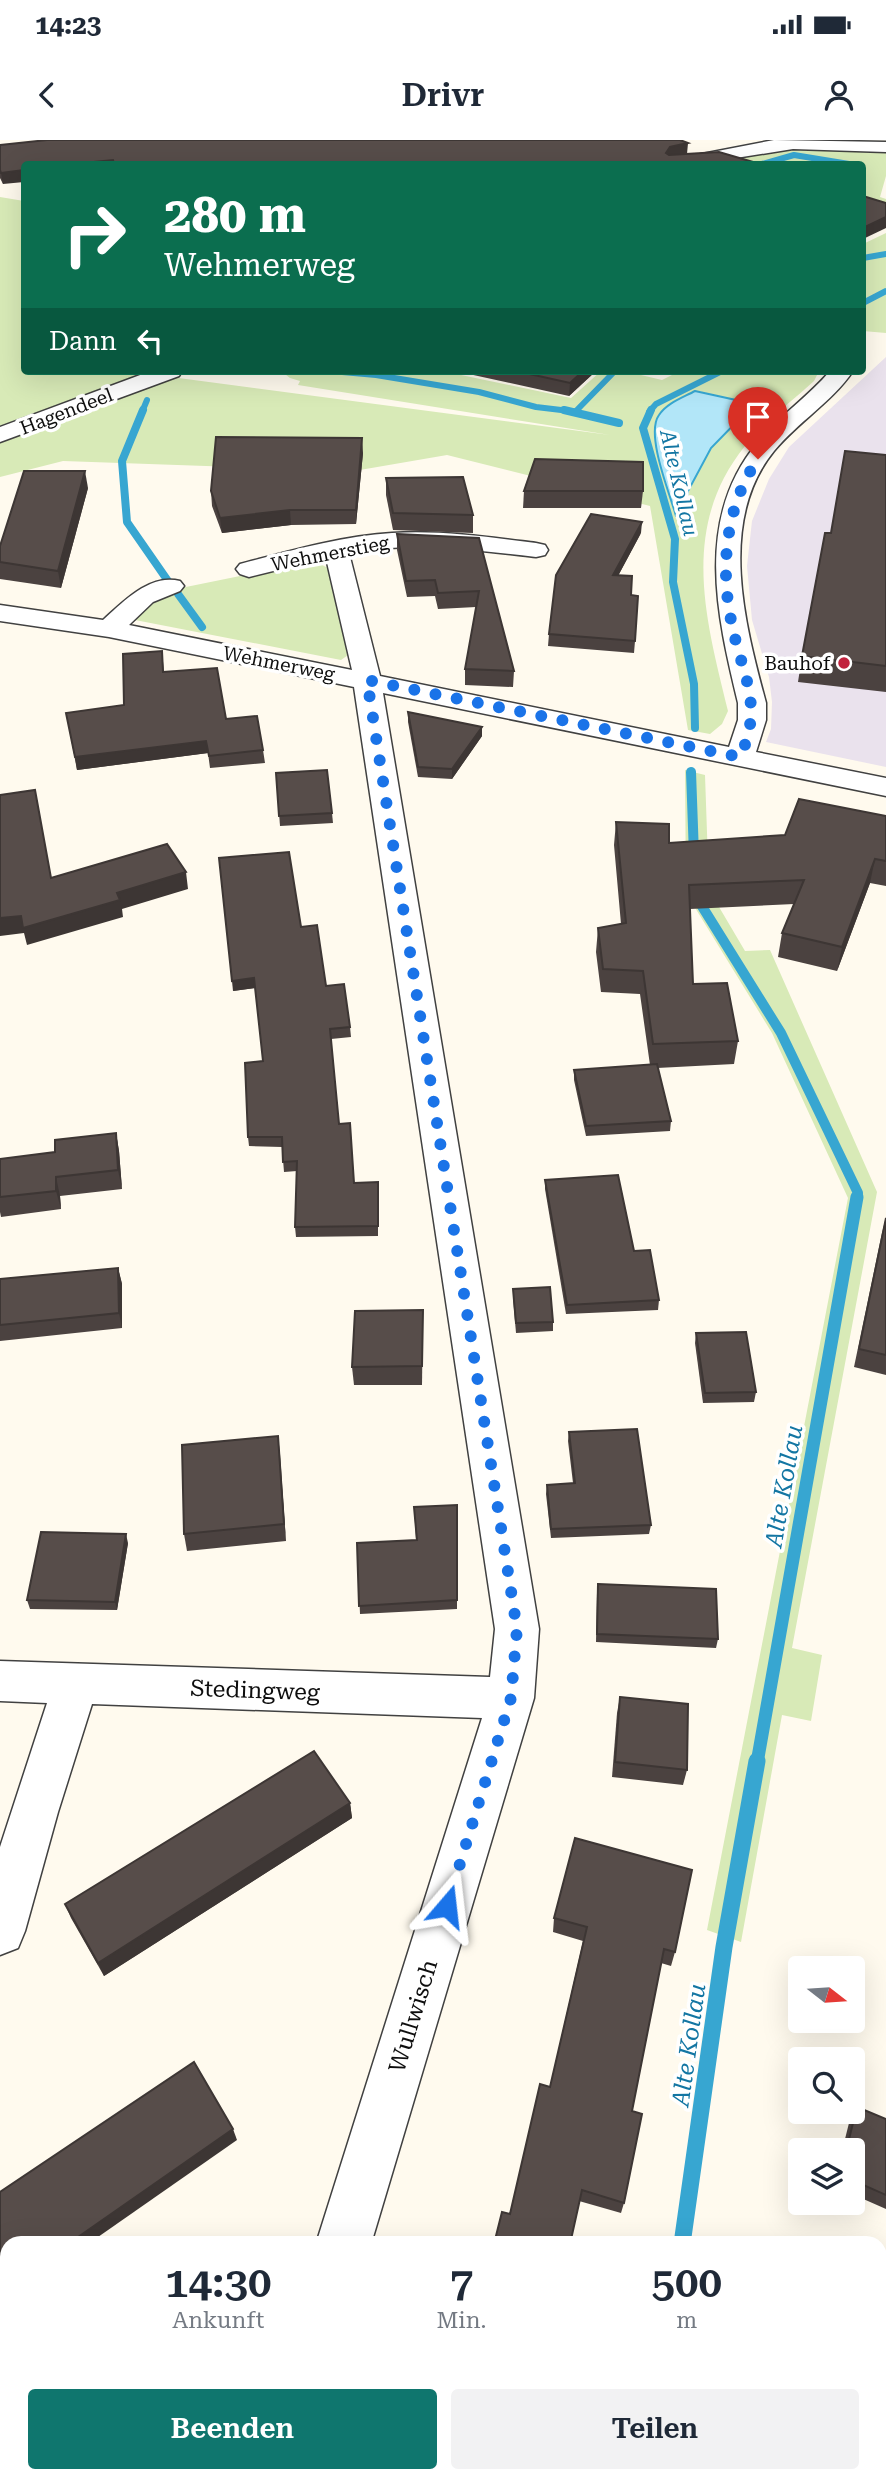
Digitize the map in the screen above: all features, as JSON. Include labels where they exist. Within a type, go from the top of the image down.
[{"type":"street","points":[[671,161],[686,140]]},
{"type":"street","points":[[689,161],[713,155],[809,142],[886,147]]},
{"type":"street","name":"Hagendeel","points":[[0,435],[160,375]]},
{"type":"street","points":[[740,757],[749,738],[752,702],[727,596],[725,565],[732,519],[747,475],[769,443],[838,375]]},
{"type":"street","name":"Wehmerstieg","points":[[249,569],[349,545],[391,540],[446,539],[536,550]]},
{"type":"street","name":"Wullwisch","points":[[336,550],[363,655],[517,1629],[511,1698],[345,2236]]},
{"type":"street","points":[[109,629],[144,597],[171,586]]},
{"type":"street","name":"Wehmerweg","points":[[0,613],[109,629],[886,787]]},
{"type":"street","name":"Stedingweg","points":[[0,1681],[511,1698]]},
{"type":"street","points":[[0,1931],[34,1812],[76,1685]]},
{"type":"shaded area","points":[[886,357],[886,767],[766,742],[771,729],[772,702],[769,677],[752,620],[747,566],[752,521],[769,479],[789,447]]},
{"type":"green space","points":[[790,148],[886,152],[886,176],[880,197],[886,199],[886,223],[866,214],[866,161],[725,161]]},
{"type":"green space","points":[[0,197],[21,200],[21,375],[141,375],[0,426]]},
{"type":"green space","points":[[886,233],[886,333],[866,331],[866,243]]},
{"type":"green space","points":[[286,375],[461,375],[571,398],[597,375],[641,375],[662,380],[672,375],[817,375],[814,381],[752,437],[724,477],[711,509],[705,542],[704,575],[712,643],[728,711],[722,724],[710,734],[688,730],[650,506],[447,455],[354,471],[63,461],[0,477],[0,440],[171,377],[610,435],[298,385],[300,381]],"holes":[[[698,391],[745,402],[751,407],[711,448],[688,491],[683,516],[678,517],[673,508],[657,446],[657,423],[661,413],[681,397]]]},
{"type":"green space","points":[[304,563],[322,565],[332,570],[351,653],[341,660],[135,620],[153,599],[181,588]]},
{"type":"green space","points":[[685,770],[705,775],[709,890],[745,951],[770,950],[877,1192],[792,1648],[822,1655],[811,1721],[782,1715],[741,1942],[707,1930],[848,1198],[772,1033],[686,893]]},
{"type":"water","points":[[695,391],[745,402],[751,407],[711,448],[688,491],[684,514],[680,517],[676,516],[660,464],[655,424],[666,407]]},
{"type":"building","points":[[47,140],[680,140],[688,143],[670,147],[666,153],[719,152],[750,161],[21,161],[21,170],[1,173],[0,145]]},
{"type":"building","points":[[866,197],[886,203],[886,217],[866,227]]},
{"type":"building","points":[[534,375],[579,375],[570,383]]},
{"type":"building","points":[[216,437],[362,438],[356,510],[290,510],[220,518],[211,491]]},
{"type":"building","points":[[845,451],[886,455],[886,666],[802,656],[825,533],[831,533]]},
{"type":"building","points":[[535,459],[643,462],[643,491],[524,491]]},
{"type":"building","points":[[24,471],[85,471],[58,571],[0,562],[0,546]]},
{"type":"building","points":[[463,477],[473,515],[393,513],[386,478]]},
{"type":"building","points":[[591,514],[642,522],[613,575],[632,576],[631,595],[638,596],[635,641],[549,634],[556,575]]},
{"type":"building","points":[[397,534],[479,538],[514,671],[465,669],[479,591],[438,593],[435,580],[406,581]]},
{"type":"building","points":[[162,651],[163,672],[217,668],[226,719],[257,716],[263,750],[209,756],[206,741],[75,757],[66,713],[124,705],[123,654]]},
{"type":"building","points":[[408,712],[482,727],[452,769],[418,767]]},
{"type":"building","points":[[327,770],[332,813],[279,816],[276,773]]},
{"type":"building","points":[[35,790],[51,878],[167,844],[186,872],[117,893],[120,900],[23,928],[21,916],[0,918],[0,795]]},
{"type":"building","points":[[799,799],[886,816],[886,861],[875,859],[842,947],[782,933],[804,880],[689,885],[693,984],[727,983],[738,1041],[653,1044],[643,971],[603,969],[598,928],[626,923],[616,822],[669,824],[669,843],[785,835]]},
{"type":"building","points":[[289,852],[301,927],[317,925],[326,986],[344,984],[350,1027],[330,1029],[339,1124],[350,1123],[354,1183],[378,1182],[378,1226],[295,1227],[297,1161],[283,1162],[282,1137],[248,1137],[245,1063],[263,1061],[254,978],[232,981],[219,858]]},
{"type":"building","points":[[657,1064],[671,1121],[586,1126],[574,1070]]},
{"type":"building","points":[[116,1133],[118,1170],[56,1177],[56,1191],[0,1197],[0,1159],[55,1152],[55,1140]]},
{"type":"building","points":[[618,1175],[634,1251],[650,1250],[659,1300],[567,1305],[545,1180]]},
{"type":"building","points":[[886,1218],[886,1355],[859,1349]]},
{"type":"building","points":[[118,1268],[119,1313],[0,1325],[0,1279]]},
{"type":"building","points":[[550,1287],[553,1322],[516,1323],[513,1289]]},
{"type":"building","points":[[423,1310],[422,1366],[352,1367],[355,1311]]},
{"type":"building","points":[[746,1332],[756,1392],[705,1393],[696,1333]]},
{"type":"building","points":[[637,1429],[651,1525],[551,1529],[547,1485],[575,1483],[569,1432]]},
{"type":"building","points":[[278,1436],[284,1524],[184,1534],[182,1445]]},
{"type":"building","points":[[457,1505],[457,1600],[359,1606],[357,1543],[417,1540],[414,1507]]},
{"type":"building","points":[[41,1532],[126,1534],[115,1602],[27,1600]]},
{"type":"building","points":[[598,1584],[716,1589],[718,1639],[597,1634]]},
{"type":"building","points":[[620,1697],[688,1704],[687,1770],[615,1762]]},
{"type":"building","points":[[314,1751],[350,1803],[98,1963],[65,1904]]},
{"type":"building","points":[[575,1838],[692,1870],[675,1952],[664,1949],[632,2111],[642,2114],[624,2203],[582,2190],[572,2236],[496,2236],[502,2212],[510,2214],[540,2084],[550,2087],[587,1927],[554,1918]]},
{"type":"building","points":[[194,2062],[233,2129],[79,2236],[0,2236],[0,2192]]},
{"type":"building","points":[[865,2110],[886,2119],[886,2195],[865,2186],[865,2138],[849,2138],[853,2124],[865,2124]]},
{"type":"waterway","points":[[773,161],[794,155],[831,161]]},
{"type":"waterway","points":[[866,257],[886,254]]},
{"type":"waterway","name":"Alte Kollau","points":[[866,301],[886,291]]},
{"type":"waterway","points":[[376,375],[479,392],[536,407],[567,411]]},
{"type":"waterway","points":[[576,411],[611,375]]},
{"type":"waterway","name":"Alte Kollau","points":[[649,412],[656,404],[714,375]]},
{"type":"waterway","points":[[142,412],[147,400]]},
{"type":"waterway","points":[[143,410],[122,461],[127,522],[168,581]]},
{"type":"waterway","name":"Alte Kollau","points":[[651,410],[643,428],[675,539],[673,582],[694,684],[695,728]]},
{"type":"waterway","points":[[567,411],[578,412]]},
{"type":"waterway","points":[[567,411],[619,423]]},
{"type":"waterway","points":[[178,594],[202,627]]},
{"type":"waterway","name":"Alte Kollau","points":[[691,772],[694,855]]},
{"type":"waterway","name":"Alte Kollau","points":[[695,895],[781,1033],[858,1193],[857,1199]]},
{"type":"waterway","name":"Alte Kollau","points":[[757,1763],[857,1197]]},
{"type":"waterway","name":"Alte Kollau","points":[[683,2236],[724,1947],[757,1761]]},
{"type":"place","name":"Bauhof","points":[[844,663]]},
{"type":"route","points":[[447,1906],[511,1698],[517,1629],[367,680],[740,757],[749,738],[752,702],[731,622],[725,565],[732,519],[747,475],[758,459]]}]
